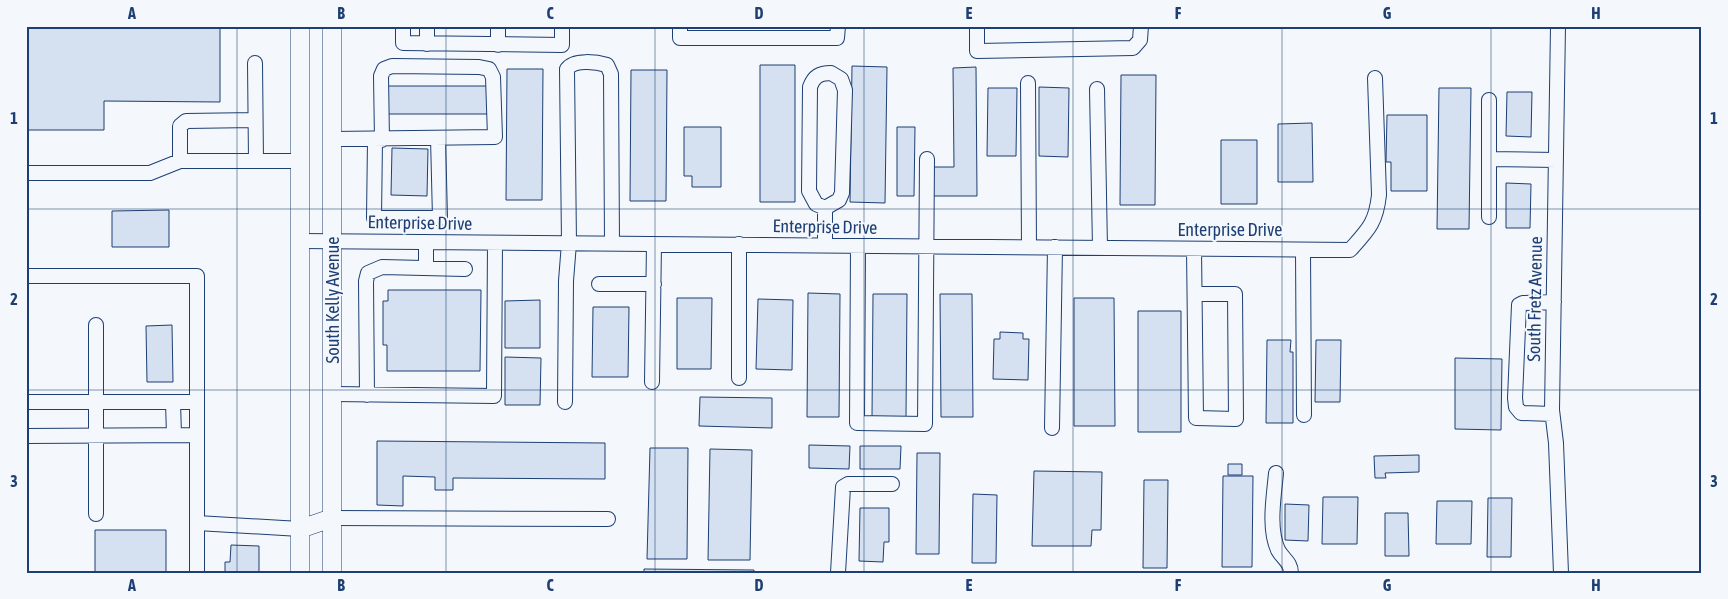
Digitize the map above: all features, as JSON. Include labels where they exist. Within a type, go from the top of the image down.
[{"type":"main road","name":"South Kelly Avenue","points":[[300,26],[300,573]]},
{"type":"main road","name":"South Kelly Avenue","points":[[332,26],[334,394],[332,573]]},
{"type":"main road","points":[[300,530],[332,518]]},
{"type":"street","points":[[403,26],[403,43],[562,45],[562,26]]},
{"type":"street","points":[[427,26],[427,44]]},
{"type":"street","points":[[498,26],[498,44]]},
{"type":"street","points":[[680,26],[680,38],[837,38],[838,26]]},
{"type":"street","points":[[977,26],[977,51],[1133,48],[1140,40],[1141,26]]},
{"type":"street","name":"South Fretz Avenue","points":[[1558,26],[1552,414],[1561,573]]},
{"type":"street","points":[[254,63],[256,161]]},
{"type":"street","points":[[565,402],[566,281],[570,243],[568,69],[577,63],[600,63],[607,66],[611,74],[612,244]]},
{"type":"street","points":[[332,139],[379,140],[438,138],[495,137],[493,77],[488,69],[479,66],[392,66],[384,69],[381,76],[379,140],[374,218],[440,218],[438,138]]},
{"type":"street","points":[[831,73],[841,79],[845,90],[842,193],[833,205],[825,208],[816,204],[809,191],[810,87],[812,80],[818,75],[831,73]]},
{"type":"street","name":"Enterprise Drive","points":[[300,242],[1350,250],[1373,224],[1377,214],[1379,195],[1375,78]]},
{"type":"street","points":[[1028,83],[1029,247]]},
{"type":"street","points":[[1097,90],[1100,248]]},
{"type":"street","points":[[1489,100],[1489,217]]},
{"type":"street","points":[[180,161],[180,126],[186,120],[255,120]]},
{"type":"street","points":[[858,246],[857,424],[925,424],[927,159]]},
{"type":"street","points":[[1489,160],[1556,160]]},
{"type":"street","points":[[26,173],[150,173],[180,161],[300,161]]},
{"type":"street","points":[[825,208],[825,245]]},
{"type":"street","points":[[426,242],[426,268]]},
{"type":"street","points":[[334,394],[494,396],[495,243]]},
{"type":"street","points":[[652,382],[654,244]]},
{"type":"street","points":[[739,244],[739,378]]},
{"type":"street","points":[[1052,428],[1055,248]]},
{"type":"street","points":[[1194,249],[1196,418],[1236,419],[1235,294],[1195,294]]},
{"type":"street","points":[[1304,250],[1304,415]]},
{"type":"street","points":[[368,395],[367,276],[372,270],[382,266],[465,269]]},
{"type":"street","points":[[26,276],[197,276],[197,573]]},
{"type":"street","points":[[599,284],[654,284]]},
{"type":"street","points":[[1552,414],[1521,412],[1516,407],[1515,398],[1519,305],[1523,302],[1554,302]]},
{"type":"street","points":[[96,325],[96,514]]},
{"type":"street","points":[[26,402],[197,402]]},
{"type":"street","points":[[173,402],[174,436]]},
{"type":"street","points":[[26,436],[197,436]]},
{"type":"street","points":[[1276,473],[1273,523],[1278,550],[1291,566],[1291,573]]},
{"type":"street","points":[[838,573],[843,487],[852,484],[892,484]]},
{"type":"street","points":[[332,518],[608,518]]},
{"type":"street","points":[[197,523],[300,530]]},
{"type":"building","points":[[26,26],[220,26],[220,102],[104,101],[104,130],[26,130]]},
{"type":"building","points":[[760,65],[795,65],[795,202],[760,202]]},
{"type":"building","points":[[852,66],[887,67],[885,203],[850,202]]},
{"type":"building","points":[[976,67],[977,196],[933,196],[933,167],[954,167],[953,68]]},
{"type":"building","points":[[507,69],[543,69],[542,200],[506,200]]},
{"type":"building","points":[[631,70],[667,70],[666,201],[630,201]]},
{"type":"building","points":[[1121,75],[1156,75],[1155,205],[1120,205]]},
{"type":"building","points":[[387,86],[488,86],[488,114],[387,114]]},
{"type":"building","points":[[1039,87],[1069,88],[1068,157],[1039,156]]},
{"type":"building","points":[[988,88],[1017,88],[1016,156],[987,156]]},
{"type":"building","points":[[1439,88],[1471,88],[1469,229],[1437,229]]},
{"type":"building","points":[[1507,92],[1532,92],[1531,137],[1506,136]]},
{"type":"building","points":[[1387,115],[1427,115],[1427,191],[1391,191],[1391,162],[1386,162]]},
{"type":"building","points":[[1312,123],[1313,182],[1278,182],[1278,124]]},
{"type":"building","points":[[684,127],[721,127],[721,187],[692,187],[692,176],[684,176]]},
{"type":"building","points":[[897,127],[915,127],[914,196],[897,196]]},
{"type":"building","points":[[1221,140],[1257,140],[1257,204],[1221,204]]},
{"type":"building","points":[[392,148],[428,149],[427,196],[391,195]]},
{"type":"building","points":[[1506,183],[1531,184],[1530,228],[1506,228]]},
{"type":"building","points":[[169,210],[169,247],[112,247],[112,211]]},
{"type":"building","points":[[388,290],[481,290],[480,371],[387,371],[387,345],[383,345],[383,301],[388,301]]},
{"type":"building","points":[[808,293],[840,294],[839,417],[807,417]]},
{"type":"building","points":[[873,294],[907,294],[906,417],[872,417]]},
{"type":"building","points":[[940,294],[972,294],[973,417],[941,417]]},
{"type":"building","points":[[677,298],[712,298],[711,369],[677,369]]},
{"type":"building","points":[[1074,298],[1114,298],[1115,426],[1074,426]]},
{"type":"building","points":[[758,299],[793,300],[792,370],[756,369]]},
{"type":"building","points":[[540,300],[540,348],[505,348],[505,301]]},
{"type":"building","points":[[593,307],[629,307],[628,377],[592,377]]},
{"type":"building","points":[[1138,311],[1181,311],[1181,432],[1138,432]]},
{"type":"building","points":[[172,325],[173,382],[147,382],[146,326]]},
{"type":"building","points":[[1000,332],[1023,333],[1023,339],[1029,339],[1028,380],[993,379],[994,339],[1000,339]]},
{"type":"building","points":[[1267,340],[1291,340],[1290,352],[1293,352],[1293,423],[1266,423]]},
{"type":"building","points":[[1316,340],[1341,340],[1340,402],[1315,402]]},
{"type":"building","points":[[505,357],[541,358],[540,405],[505,405]]},
{"type":"building","points":[[1455,358],[1502,359],[1501,430],[1455,429]]},
{"type":"building","points":[[700,397],[772,398],[772,428],[699,426]]},
{"type":"building","points":[[377,441],[605,443],[605,479],[453,478],[453,490],[435,490],[435,477],[403,476],[403,506],[377,505]]},
{"type":"building","points":[[809,445],[850,446],[849,469],[809,468]]},
{"type":"building","points":[[860,446],[901,446],[900,469],[860,469]]},
{"type":"building","points":[[650,448],[688,448],[687,559],[647,559]]},
{"type":"building","points":[[710,449],[752,450],[750,560],[708,560]]},
{"type":"building","points":[[917,453],[940,453],[939,554],[916,554]]},
{"type":"building","points":[[1419,455],[1419,472],[1385,473],[1386,478],[1375,478],[1374,456]]},
{"type":"building","points":[[1228,464],[1242,464],[1242,475],[1228,475]]},
{"type":"building","points":[[1034,471],[1102,472],[1101,530],[1092,530],[1091,546],[1032,546]]},
{"type":"building","points":[[1223,476],[1253,476],[1252,567],[1222,567]]},
{"type":"building","points":[[1144,480],[1168,480],[1167,568],[1143,568]]},
{"type":"building","points":[[973,494],[997,495],[996,563],[972,563]]},
{"type":"building","points":[[1323,497],[1358,497],[1357,544],[1322,544]]},
{"type":"building","points":[[1488,498],[1512,498],[1511,557],[1487,557]]},
{"type":"building","points":[[1437,501],[1472,501],[1471,544],[1436,544]]},
{"type":"building","points":[[1285,504],[1309,505],[1308,541],[1285,540]]},
{"type":"building","points":[[860,508],[889,508],[889,542],[884,542],[883,562],[859,561]]},
{"type":"building","points":[[1385,513],[1408,513],[1409,556],[1385,556]]},
{"type":"building","points":[[95,530],[166,530],[166,573],[95,573]]},
{"type":"building","points":[[231,545],[259,546],[259,573],[225,573],[225,562],[230,562]]},
{"type":"building","points":[[644,569],[754,570],[754,573],[644,573]]}]
